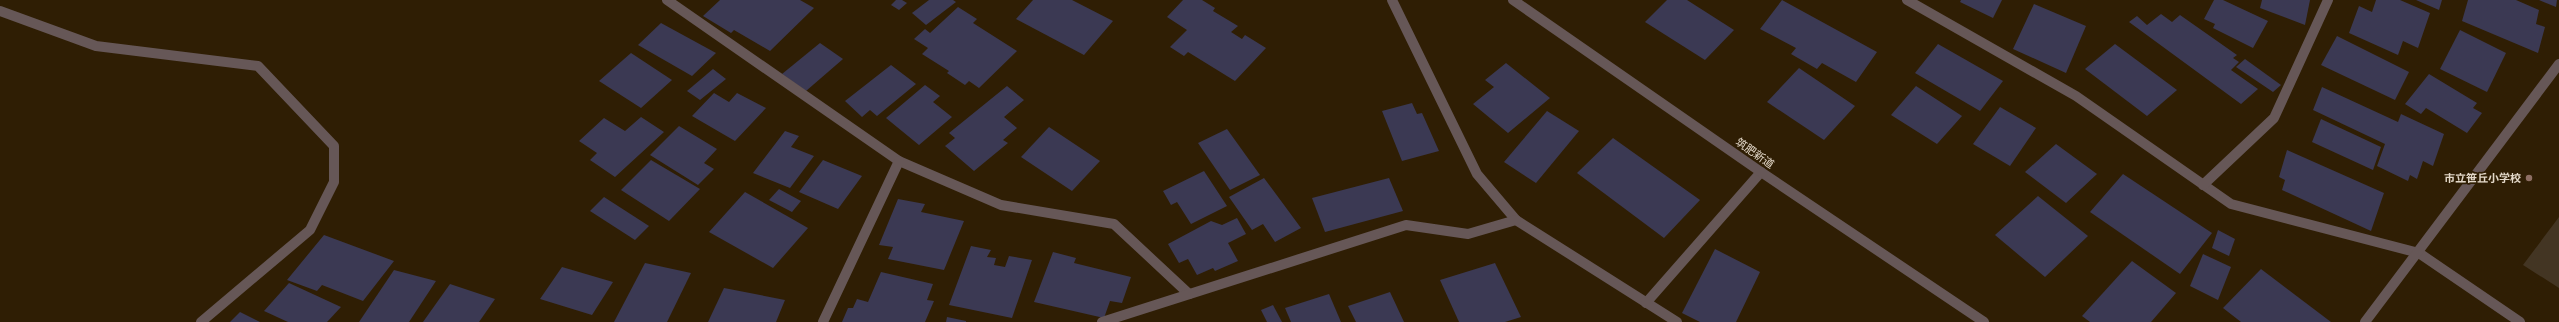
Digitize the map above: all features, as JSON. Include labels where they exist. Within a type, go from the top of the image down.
[{"type":"street","points":[[1392,0],[1477,174],[1516,220],[1677,322]]},
{"type":"street","name":"筑肥新道","points":[[1514,0],[1761,172],[1984,322]]},
{"type":"street","points":[[1907,0],[2076,96],[2231,204],[2419,253],[2520,322]]},
{"type":"street","points":[[2203,185],[2274,118],[2328,0]]},
{"type":"street","points":[[672,1],[899,161],[1001,205],[1114,224],[1189,294]]},
{"type":"street","points":[[0,11],[96,46],[258,66],[334,146],[334,182],[310,230],[201,322]]},
{"type":"street","points":[[2365,322],[2419,253],[2559,64]]},
{"type":"street","points":[[823,322],[899,161]]},
{"type":"street","points":[[1646,303],[1761,172]]},
{"type":"street","points":[[1102,322],[1406,225],[1468,234],[1516,220]]},
{"type":"shaded area","points":[[2559,217],[2559,288],[2523,265]]},
{"type":"building","points":[[720,0],[800,0],[814,8],[770,51],[734,30],[731,33],[703,16]]},
{"type":"building","points":[[896,0],[902,0],[907,3],[899,10],[891,5]]},
{"type":"building","points":[[929,0],[953,0],[956,2],[926,25],[912,13]]},
{"type":"building","points":[[1033,0],[1072,0],[1113,21],[1084,55],[1016,19]]},
{"type":"building","points":[[1183,0],[1202,0],[1215,8],[1213,11],[1238,26],[1231,32],[1242,39],[1245,35],[1266,48],[1235,81],[1188,52],[1184,56],[1170,47],[1187,30],[1167,17]]},
{"type":"building","points":[[1667,0],[1687,0],[1734,30],[1705,60],[1645,22]]},
{"type":"building","points":[[1782,0],[1877,52],[1856,82],[1822,63],[1817,69],[1791,54],[1796,48],[1760,29]]},
{"type":"building","points":[[1961,0],[2002,0],[1993,18],[1960,2]]},
{"type":"building","points":[[2214,0],[2223,0],[2268,21],[2253,48],[2213,28],[2215,24],[2204,19]]},
{"type":"building","points":[[2262,0],[2310,0],[2305,25],[2260,8]]},
{"type":"building","points":[[2376,0],[2400,0],[2430,13],[2418,48],[2403,41],[2398,55],[2349,33],[2359,6],[2372,12]]},
{"type":"building","points":[[2416,0],[2442,0],[2439,10]]},
{"type":"building","points":[[2468,0],[2516,0],[2539,10],[2536,24],[2545,27],[2538,53],[2462,21]]},
{"type":"building","points":[[2539,0],[2557,0],[2556,7]]},
{"type":"building","points":[[2034,4],[2086,26],[2066,73],[2013,49]]},
{"type":"building","points":[[958,7],[977,19],[973,23],[1017,51],[979,88],[969,81],[965,85],[947,73],[949,71],[922,54],[928,48],[914,39],[925,29],[930,33]]},
{"type":"building","points":[[2161,14],[2172,22],[2180,15],[2237,55],[2233,58],[2239,62],[2231,70],[2258,89],[2241,104],[2129,22],[2137,16],[2147,25]]},
{"type":"building","points":[[661,23],[716,53],[692,76],[638,45]]},
{"type":"building","points":[[2460,30],[2506,53],[2487,92],[2440,69]]},
{"type":"building","points":[[2337,36],[2409,72],[2395,100],[2321,65]]},
{"type":"building","points":[[820,43],[843,59],[806,91],[782,74]]},
{"type":"building","points":[[1938,44],[2003,81],[1980,111],[1915,73]]},
{"type":"building","points":[[2115,44],[2177,90],[2147,116],[2085,69]]},
{"type":"building","points":[[631,53],[672,80],[641,108],[599,81]]},
{"type":"building","points":[[2245,59],[2281,85],[2273,92],[2236,67]]},
{"type":"building","points":[[1506,63],[1550,98],[1508,133],[1473,104],[1494,87],[1485,80]]},
{"type":"building","points":[[891,65],[916,84],[877,116],[870,110],[862,117],[845,101]]},
{"type":"building","points":[[1799,68],[1855,106],[1824,140],[1767,102]]},
{"type":"building","points":[[713,69],[726,79],[700,100],[687,91]]},
{"type":"building","points":[[2429,74],[2477,103],[2473,108],[2482,113],[2467,133],[2426,108],[2421,114],[2405,104]]},
{"type":"building","points":[[925,85],[940,96],[933,102],[952,117],[919,145],[886,118]]},
{"type":"building","points":[[1007,86],[1024,100],[1004,117],[1017,128],[1003,140],[1008,143],[974,171],[945,146],[955,138],[949,133]]},
{"type":"building","points":[[1916,86],[1962,116],[1937,144],[1891,115]]},
{"type":"building","points":[[2322,87],[2398,122],[2401,114],[2444,134],[2433,166],[2423,161],[2417,179],[2410,175],[2408,181],[2377,166],[2385,144],[2313,110]]},
{"type":"building","points":[[714,93],[729,102],[737,93],[766,108],[735,141],[692,116]]},
{"type":"building","points":[[1412,103],[1417,114],[1422,113],[1439,151],[1402,161],[1382,111]]},
{"type":"building","points":[[2000,107],[2036,128],[2010,166],[1973,144]]},
{"type":"building","points":[[1547,111],[1579,131],[1536,183],[1504,162]]},
{"type":"building","points":[[641,117],[664,132],[615,177],[590,160],[597,153],[579,141],[604,118],[625,131]]},
{"type":"building","points":[[2321,119],[2381,147],[2373,170],[2312,142]]},
{"type":"building","points":[[679,126],[717,149],[704,163],[714,169],[698,185],[650,155]]},
{"type":"building","points":[[1049,127],[1100,161],[1072,191],[1021,157]]},
{"type":"building","points":[[1227,129],[1260,175],[1230,190],[1198,143]]},
{"type":"building","points":[[785,131],[799,136],[791,147],[814,156],[790,188],[753,173]]},
{"type":"building","points":[[1613,138],[1700,200],[1664,238],[1577,173]]},
{"type":"building","points":[[2056,144],[2097,174],[2066,203],[2025,172]]},
{"type":"building","points":[[2287,150],[2384,193],[2371,231],[2282,190],[2285,180],[2279,177]]},
{"type":"building","points":[[651,160],[700,189],[669,221],[621,190]]},
{"type":"building","points":[[823,160],[862,176],[838,209],[799,192]]},
{"type":"building","points":[[1204,171],[1227,206],[1191,224],[1177,202],[1171,205],[1163,191]]},
{"type":"building","points":[[2123,174],[2212,233],[2180,274],[2090,212]]},
{"type":"building","points":[[1264,178],[1301,228],[1275,242],[1263,224],[1252,230],[1229,197]]},
{"type":"building","points":[[1389,178],[1403,211],[1325,232],[1312,198]]},
{"type":"building","points":[[779,189],[801,201],[792,212],[769,200]]},
{"type":"building","points":[[745,192],[808,228],[773,268],[709,232]]},
{"type":"building","points":[[2038,196],[2088,236],[2045,277],[1995,235]]},
{"type":"building","points":[[604,197],[649,226],[635,240],[590,211]]},
{"type":"building","points":[[898,199],[925,204],[921,212],[964,221],[944,270],[888,259],[893,247],[879,245]]},
{"type":"building","points":[[1237,218],[1246,234],[1228,243],[1238,261],[1215,271],[1213,268],[1197,275],[1188,259],[1179,263],[1168,244],[1211,221],[1222,225]]},
{"type":"building","points":[[2218,230],[2235,239],[2229,256],[2212,248]]},
{"type":"building","points":[[324,235],[394,261],[363,301],[322,285],[317,291],[287,280]]},
{"type":"building","points":[[971,246],[991,250],[987,257],[996,258],[994,265],[1005,267],[1009,256],[1032,260],[1012,318],[949,305]]},
{"type":"building","points":[[1715,249],[1760,272],[1736,322],[1700,322],[1682,313]]},
{"type":"building","points":[[1053,252],[1076,258],[1074,263],[1131,277],[1122,303],[1110,301],[1104,318],[1034,302]]},
{"type":"building","points":[[2203,254],[2231,267],[2218,300],[2190,286]]},
{"type":"building","points":[[2132,261],[2176,293],[2151,322],[2090,322],[2082,316]]},
{"type":"building","points":[[645,263],[691,273],[667,322],[614,322]]},
{"type":"building","points":[[1495,263],[1521,317],[1505,322],[1459,322],[1440,280]]},
{"type":"building","points":[[562,267],[613,282],[592,315],[540,299]]},
{"type":"building","points":[[2261,269],[2331,322],[2241,322],[2223,308]]},
{"type":"building","points":[[394,270],[436,281],[409,322],[359,322]]},
{"type":"building","points":[[881,272],[933,284],[927,300],[934,301],[925,322],[842,322],[848,308],[853,308],[857,299],[868,302]]},
{"type":"building","points":[[289,283],[341,307],[327,322],[288,322],[264,311]]},
{"type":"building","points":[[450,284],[495,299],[479,322],[423,322]]},
{"type":"building","points":[[724,288],[785,300],[776,322],[708,322]]},
{"type":"building","points":[[1390,292],[1404,322],[1356,322],[1348,306]]},
{"type":"building","points":[[1329,294],[1341,322],[1291,322],[1285,308]]},
{"type":"building","points":[[1273,305],[1282,322],[1267,322],[1261,310]]},
{"type":"building","points":[[240,312],[260,322],[230,322]]},
{"type":"building","points":[[947,317],[966,321],[966,322],[946,322]]},
{"type":"place","name":"市立笹丘小学校","points":[[2529,178]]}]
